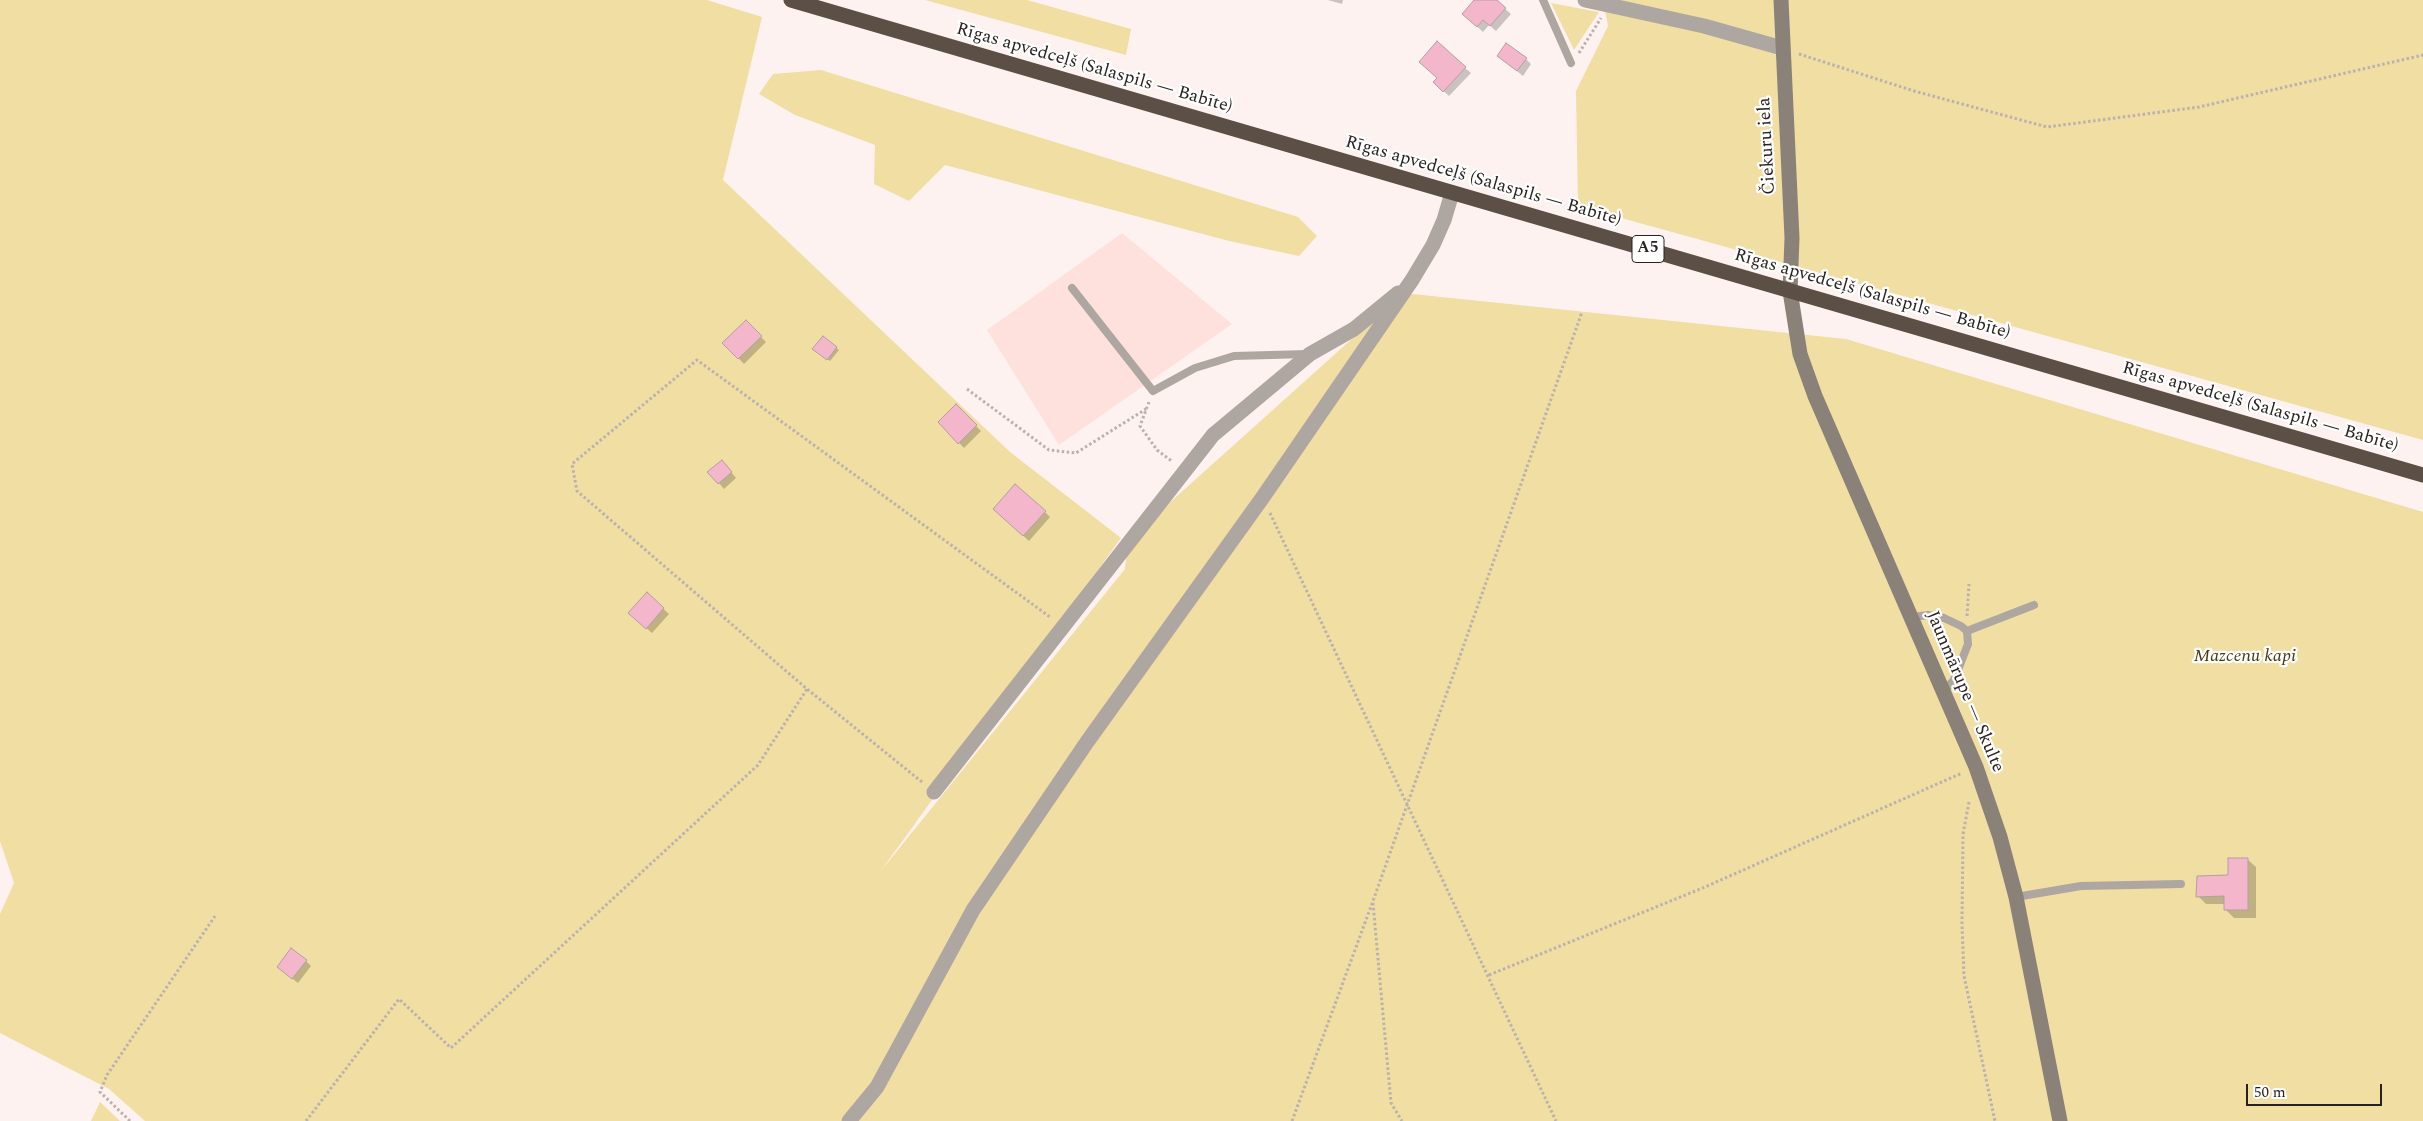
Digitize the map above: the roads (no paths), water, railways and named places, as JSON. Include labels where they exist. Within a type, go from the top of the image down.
[{"type":"highway","name":"Rīgas apvedceļš (Salaspils — Babīte)","points":[[791,0],[2423,475]]},
{"type":"main road","name":"Čiekuru iela","points":[[1781,0],[1792,238],[1790,291]]},
{"type":"main road","name":"Jaunmārupe — Skulte","points":[[1790,291],[1800,354],[1815,396],[1913,617],[1976,766],[2000,837],[2016,897],[2060,1121]]},
{"type":"street","points":[[1585,0],[1704,26],[1782,48]]},
{"type":"street","points":[[849,1121],[877,1087],[973,910],[1087,742],[1263,497],[1412,280],[1433,245],[1444,220],[1452,192]]},
{"type":"street","points":[[934,792],[1213,435],[1310,354],[1354,329],[1412,280]]},
{"type":"lane","points":[[1543,0],[1571,64]]},
{"type":"lane","points":[[1072,288],[1152,390],[1195,368],[1234,356],[1310,354]]},
{"type":"lane","points":[[1967,631],[2034,605]]},
{"type":"lane","points":[[1913,617],[1928,615],[1944,618],[1967,631],[1968,644],[1954,680],[1944,691]]},
{"type":"lane","points":[[2016,897],[2081,886],[2181,884]]},
{"type":"park label","name":"Mazcenu kapi","points":[[2245,657]]}]
